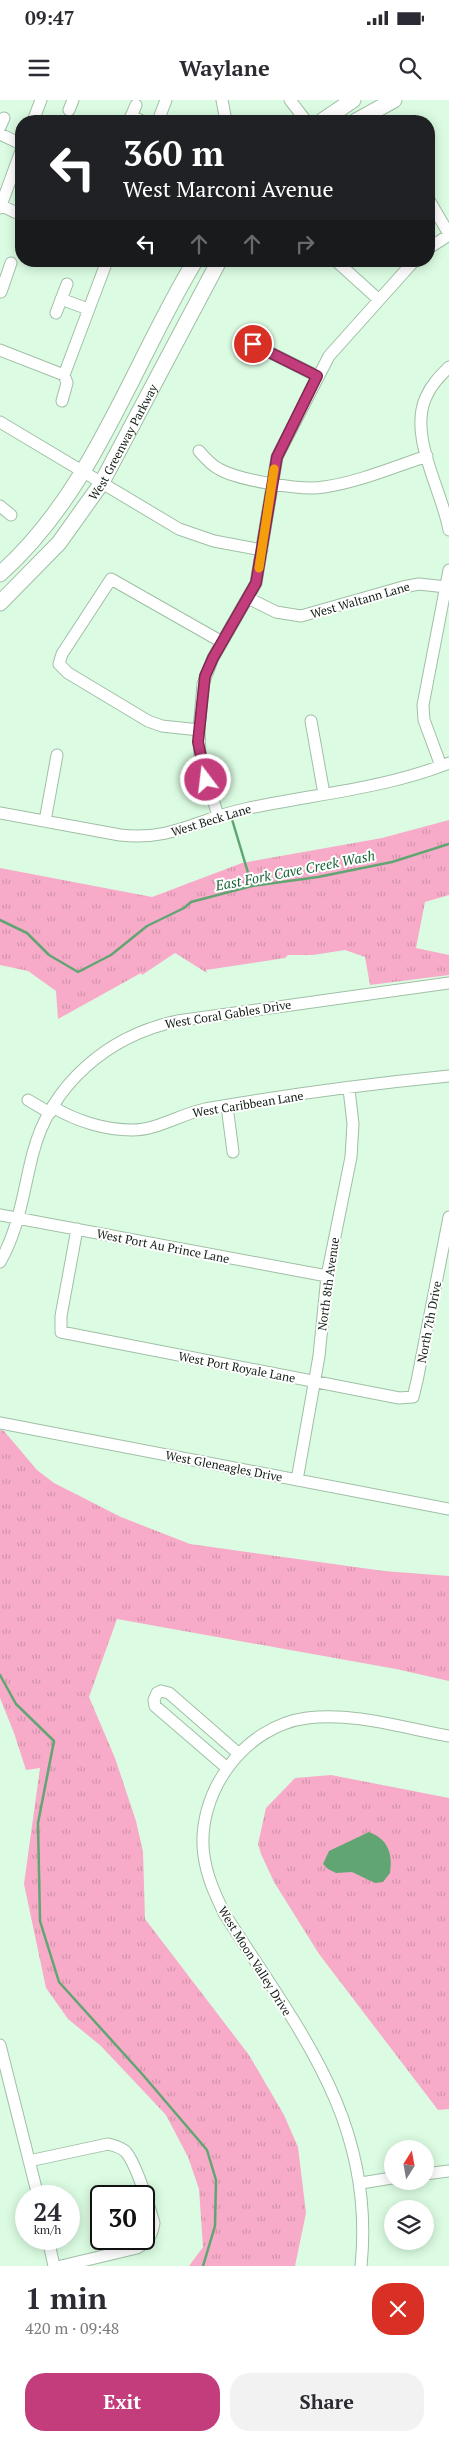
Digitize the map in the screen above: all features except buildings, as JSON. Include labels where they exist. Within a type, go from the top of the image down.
[{"type":"main road","points":[[331,115],[352,100]]},
{"type":"main road","points":[[367,115],[394,100]]},
{"type":"main road","name":"West Greenway Parkway","points":[[0,574],[23,552],[47,524],[84,473],[192,267]]},
{"type":"main road","name":"West Greenway Parkway","points":[[0,603],[59,544],[101,484],[216,267]]},
{"type":"street","points":[[35,115],[40,100]]},
{"type":"street","points":[[160,115],[166,100]]},
{"type":"street","points":[[222,100],[225,115]]},
{"type":"street","points":[[290,100],[301,115]]},
{"type":"street","points":[[132,115],[136,104]]},
{"type":"street","points":[[0,134],[15,141]]},
{"type":"street","points":[[15,167],[0,206],[15,212]]},
{"type":"street","points":[[435,210],[449,235],[435,244]]},
{"type":"street","points":[[1,292],[3,278],[12,263]]},
{"type":"street","points":[[62,401],[67,383],[64,375],[105,267]]},
{"type":"street","points":[[343,267],[378,299]]},
{"type":"street","points":[[218,816],[202,768],[199,730],[205,676],[256,583],[272,483],[280,450],[317,376],[338,344],[408,267]]},
{"type":"street","points":[[56,313],[66,284]]},
{"type":"street","points":[[61,299],[88,309]]},
{"type":"street","points":[[253,344],[317,376]]},
{"type":"street","points":[[0,350],[64,375]]},
{"type":"street","points":[[449,366],[428,392],[422,407],[420,425],[427,456],[447,512],[449,530]]},
{"type":"street","points":[[0,422],[101,484],[186,532],[222,543],[262,550]]},
{"type":"street","points":[[199,451],[219,470],[240,477],[305,488],[324,487],[427,456]]},
{"type":"street","points":[[0,506],[11,515]]},
{"type":"street","points":[[445,765],[423,714],[449,570]]},
{"type":"street","points":[[199,730],[162,726],[148,721],[68,673],[59,664],[62,654],[111,579],[222,642]]},
{"type":"street","name":"West Waltann Lane","points":[[248,598],[276,612],[301,616],[418,584],[446,587]]},
{"type":"street","points":[[311,721],[324,794]]},
{"type":"street","points":[[45,821],[57,756]]},
{"type":"street","name":"West Beck Lane","points":[[0,813],[140,837],[160,836],[247,808],[387,784],[445,765]]},
{"type":"street","name":"West Coral Gables Drive","points":[[0,1262],[19,1218],[33,1153],[51,1110],[74,1078],[98,1055],[124,1039],[161,1024],[449,983]]},
{"type":"street","name":"West Caribbean Lane","points":[[28,1100],[85,1122],[132,1130],[142,1129],[200,1110],[449,1076]]},
{"type":"street","name":"North 8th Avenue","points":[[297,1480],[315,1382],[327,1276],[351,1157],[353,1124],[349,1089]]},
{"type":"street","points":[[227,1106],[233,1152]]},
{"type":"street","name":"West Port Au Prince Lane","points":[[0,1215],[327,1276]]},
{"type":"street","name":"North 7th Drive","points":[[413,1397],[449,1217]]},
{"type":"street","name":"West Port Royale Lane","points":[[77,1229],[61,1332],[398,1398],[413,1397]]},
{"type":"street","name":"West Gleneagles Drive","points":[[0,1423],[449,1509]]},
{"type":"street","points":[[227,1768],[155,1706],[154,1700],[157,1693],[161,1691],[169,1693],[239,1754]]},
{"type":"street","name":"West Moon Valley Drive","points":[[361,2266],[364,2243],[361,2183],[340,2108],[313,2051],[224,1913],[208,1878],[204,1854],[206,1818],[211,1799],[227,1768],[239,1754],[256,1739],[290,1722],[326,1716],[348,1717],[449,1736]]},
{"type":"street","points":[[0,2045],[35,2185]]},
{"type":"street","points":[[29,2161],[108,2144],[119,2147],[132,2162],[154,2223],[152,2233],[146,2243],[137,2248],[61,2266]]},
{"type":"street","points":[[434,2173],[449,2171]]},
{"type":"street","points":[[361,2183],[384,2179]]},
{"type":"street","points":[[50,2250],[54,2266]]},
{"type":"green space","points":[[449,820],[449,895],[425,902],[416,948],[449,955],[449,975],[370,985],[365,957],[345,950],[313,955],[288,955],[285,958],[206,970],[207,973],[175,953],[142,975],[141,973],[58,1019],[56,991],[28,971],[0,965],[0,868],[152,897],[242,863],[382,838]]},
{"type":"green space","points":[[0,1430],[4,1431],[37,1470],[54,1483],[121,1517],[190,1544],[384,1571],[449,1576],[449,1681],[396,1669],[117,1619],[89,1697],[115,1758],[136,1821],[143,1852],[145,1919],[249,2055],[284,2115],[298,2147],[306,2213],[295,2266],[189,2266],[203,2247],[199,2189],[188,2157],[166,2115],[101,2046],[68,2019],[46,1988],[24,1884],[40,1768],[26,1770],[0,1698]]},
{"type":"green space","points":[[331,1775],[449,1798],[449,2109],[438,2110],[319,1954],[274,1882],[261,1854],[258,1844],[266,1808],[295,1778]]},
{"type":"shaded area","points":[[369,1832],[385,1843],[390,1854],[390,1873],[383,1882],[375,1883],[352,1872],[336,1873],[323,1864],[329,1851]]},
{"type":"waterway","points":[[231,816],[252,886]]},
{"type":"waterway","name":"East Fork Cave Creek Wash","points":[[0,920],[27,933],[49,955],[78,972],[111,955],[147,926],[184,908],[191,902],[252,886],[318,877],[392,862],[449,844]]},
{"type":"waterway","points":[[0,1675],[16,1704],[54,1741],[38,1823],[40,1921],[59,1982],[143,2075],[207,2150],[216,2180],[215,2226],[203,2266]]},
{"type":"slow traffic","points":[[259,568],[274,469]]},
{"type":"route","points":[[206,780],[198,742],[205,676],[208,667],[256,583],[277,457],[317,376],[253,344]]}]
